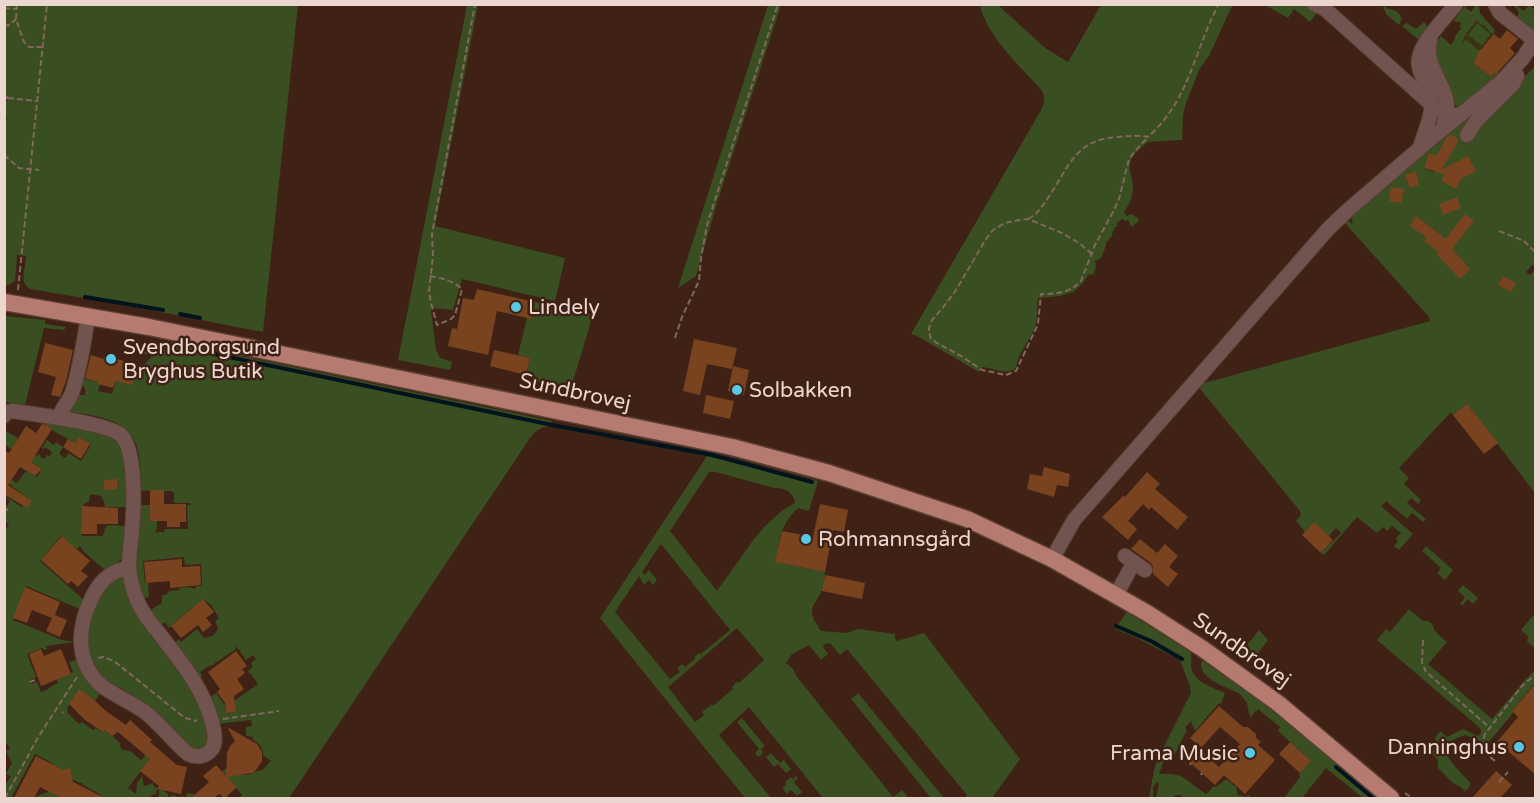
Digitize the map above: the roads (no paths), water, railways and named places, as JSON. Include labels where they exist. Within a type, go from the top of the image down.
[{"type":"main road","name":"Sundbrovej","points":[[4,302],[182,334],[763,454],[861,482],[967,519],[1055,553],[1116,595],[1194,643],[1262,691],[1397,795]]},
{"type":"main road","name":"Sundbrovej","points":[[4,310],[82,315]]},
{"type":"street","points":[[1314,4],[1325,9],[1431,104],[1446,115],[1462,114]]},
{"type":"street","points":[[1420,148],[1431,104],[1430,93],[1418,62],[1422,47],[1456,4]]},
{"type":"street","points":[[1055,553],[1074,520],[1328,229],[1434,136],[1490,92],[1526,54],[1535,39],[1500,13],[1495,4]]},
{"type":"street","points":[[1434,33],[1429,46],[1429,56],[1447,98],[1446,115],[1434,136]]},
{"type":"street","points":[[1467,135],[1476,121],[1512,86],[1517,76],[1513,70]]},
{"type":"street","points":[[58,418],[72,396],[82,354],[82,315]]},
{"type":"street","points":[[4,416],[7,412],[12,411],[115,430],[127,443],[130,453],[134,506],[129,568],[132,587],[142,611],[192,676],[206,705],[215,739],[212,749],[205,755],[193,756],[186,753],[145,712],[98,682],[84,660],[80,645],[81,631],[91,598],[110,574],[129,568]]},
{"type":"street","points":[[1116,595],[1135,563]]},
{"type":"waterway","points":[[85,297],[163,310]]},
{"type":"waterway","points":[[180,314],[200,318]]},
{"type":"waterway","points":[[210,353],[552,425],[712,455],[812,482]]},
{"type":"waterway","points":[[1116,626],[1151,641],[1182,659]]},
{"type":"waterway","points":[[1336,767],[1373,798]]},
{"type":"place","name":"Lindely","points":[[516,307]]},
{"type":"place","name":"Svendborgsund Bryghus Butik","points":[[111,359]]},
{"type":"place","name":"Solbakken","points":[[737,390]]},
{"type":"place","name":"Rohmannsgård","points":[[806,539]]},
{"type":"place","name":"Danninghus","points":[[1519,747]]},
{"type":"place","name":"Frama Music","points":[[1250,753]]}]
